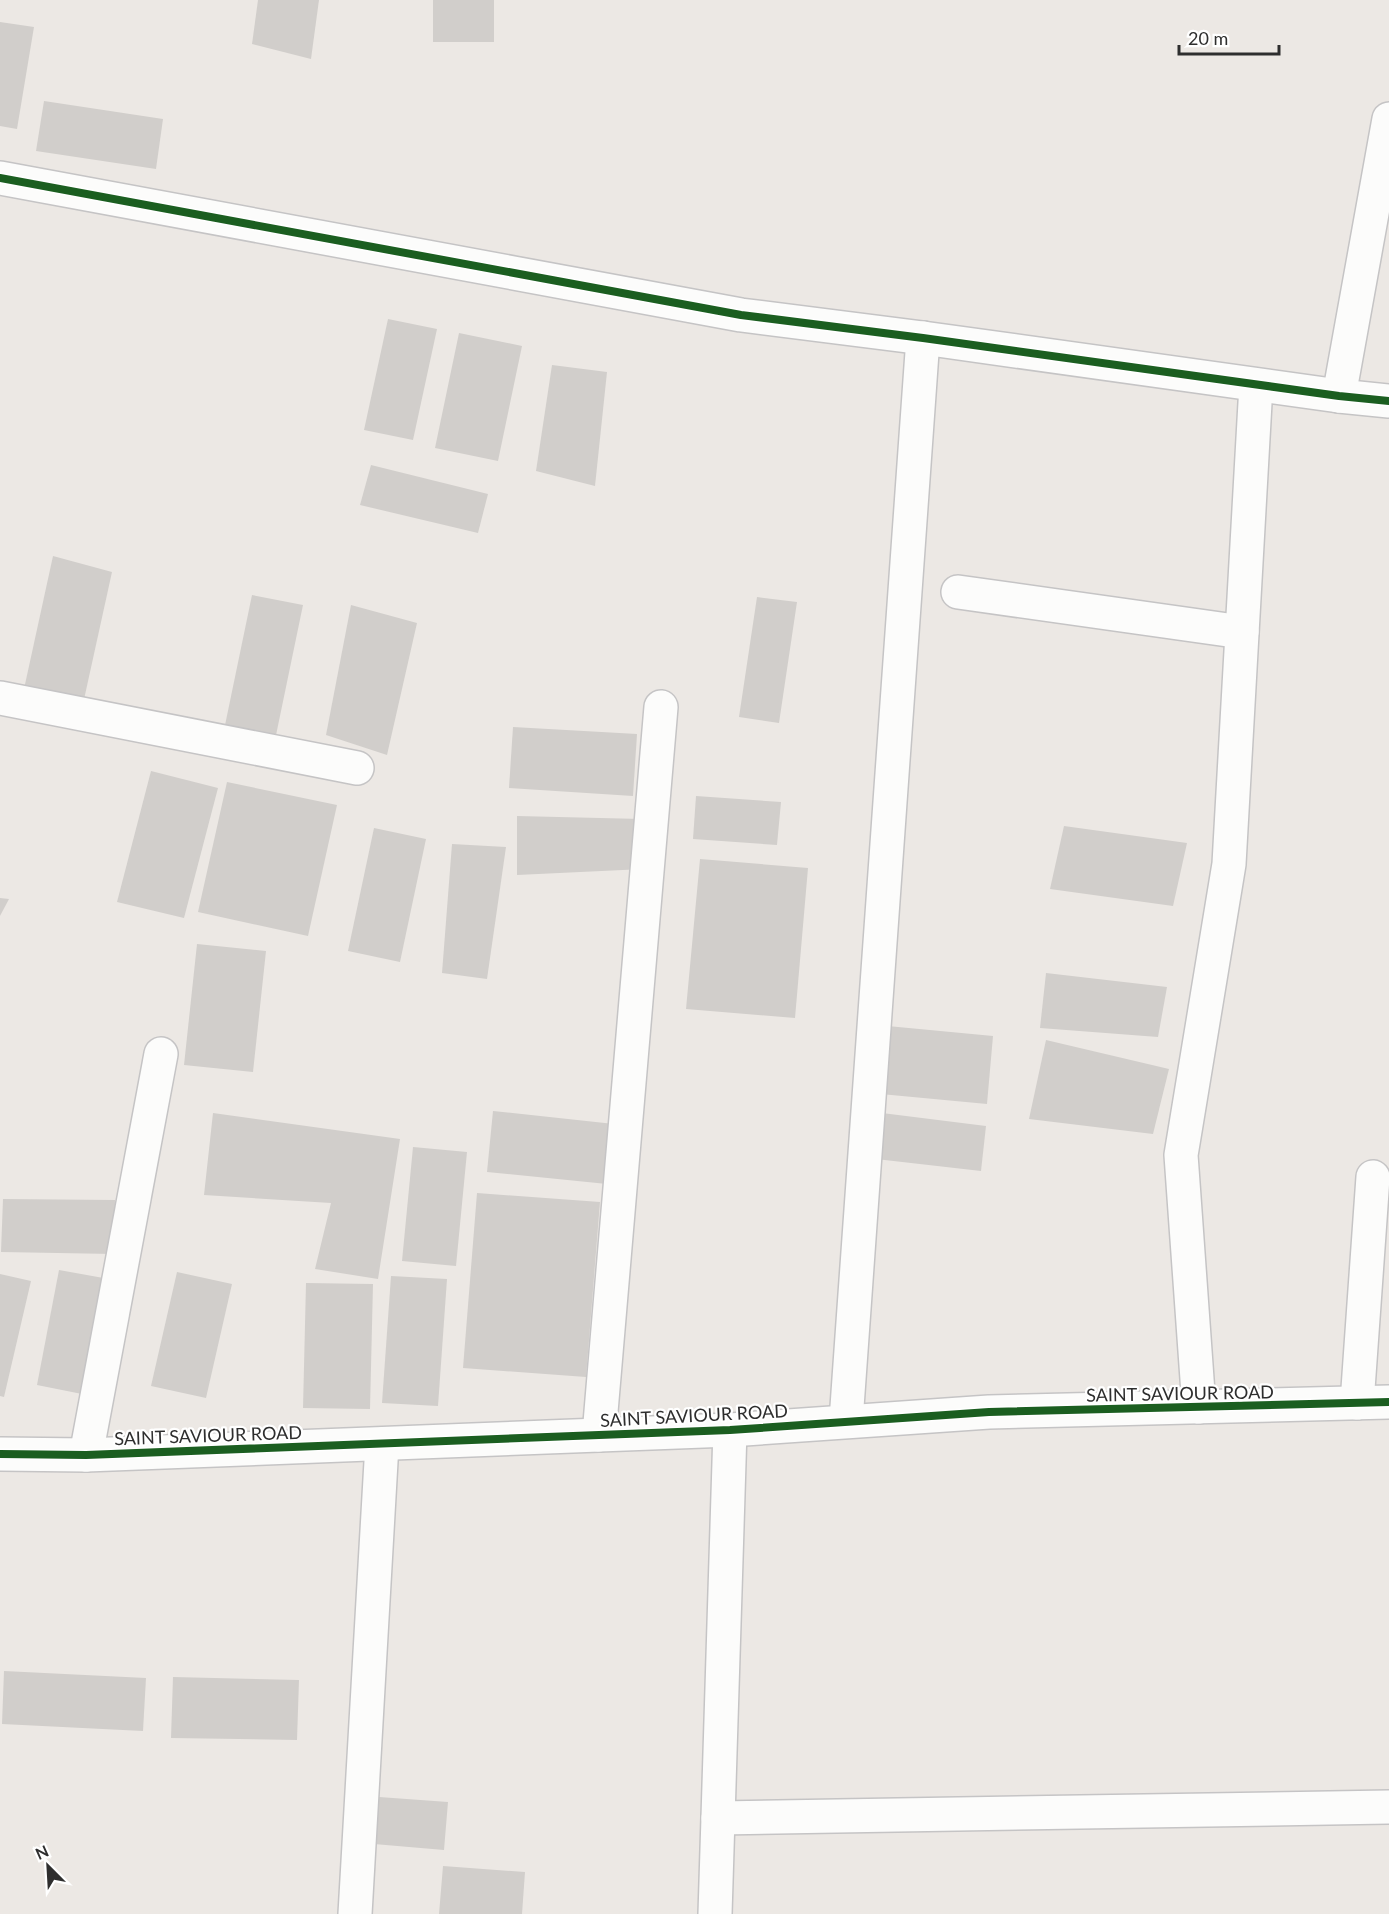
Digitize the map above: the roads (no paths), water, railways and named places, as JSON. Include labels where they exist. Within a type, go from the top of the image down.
[{"type":"street","points":[[1339,396],[1389,119]]},
{"type":"street","points":[[0,178],[741,315],[1389,401]]},
{"type":"street","points":[[846,1421],[923,338]]},
{"type":"street","points":[[1199,1407],[1181,1155],[1229,864],[1256,385]]},
{"type":"street","points":[[958,592],[1242,632]]},
{"type":"street","points":[[0,698],[357,768]]},
{"type":"street","points":[[599,1435],[661,707]]},
{"type":"street","points":[[86,1455],[161,1054]]},
{"type":"street","points":[[1357,1403],[1373,1177]]},
{"type":"street","name":"SAINT SAVIOUR ROAD","points":[[0,1454],[86,1455],[730,1430],[989,1412],[1389,1402]]},
{"type":"street","points":[[715,1914],[730,1430]]},
{"type":"street","points":[[356,1914],[382,1444]]},
{"type":"street","points":[[718,1818],[1389,1807]]}]
